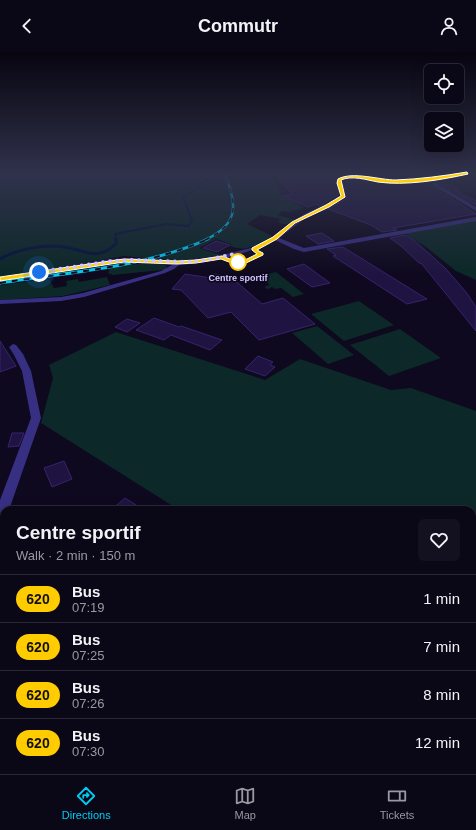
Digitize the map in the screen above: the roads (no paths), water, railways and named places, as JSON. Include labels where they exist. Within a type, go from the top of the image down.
[{"type":"street","points":[[0,279],[89,264],[134,260],[177,263],[206,260],[247,251],[275,238],[294,222],[327,207]]},
{"type":"street","points":[[275,238],[296,248],[304,250],[476,219]]},
{"type":"street","points":[[0,302],[61,299],[84,295],[163,272],[172,268],[177,263]]},
{"type":"street","points":[[4,506],[9,486],[28,438],[35,425],[36,418],[20,354],[13,347]]},
{"type":"waterway","points":[[116,240],[115,234],[166,224],[189,226],[192,221],[187,207]]},
{"type":"waterway","points":[[0,259],[15,252],[48,246],[72,248],[97,254],[116,244],[116,240]]},
{"type":"railway","points":[[205,240],[217,234],[225,227],[230,220],[233,207]]},
{"type":"railway","points":[[0,283],[132,263],[158,257],[208,239]]},
{"type":"place","name":"Centre sportif","points":[[238,262]]}]
